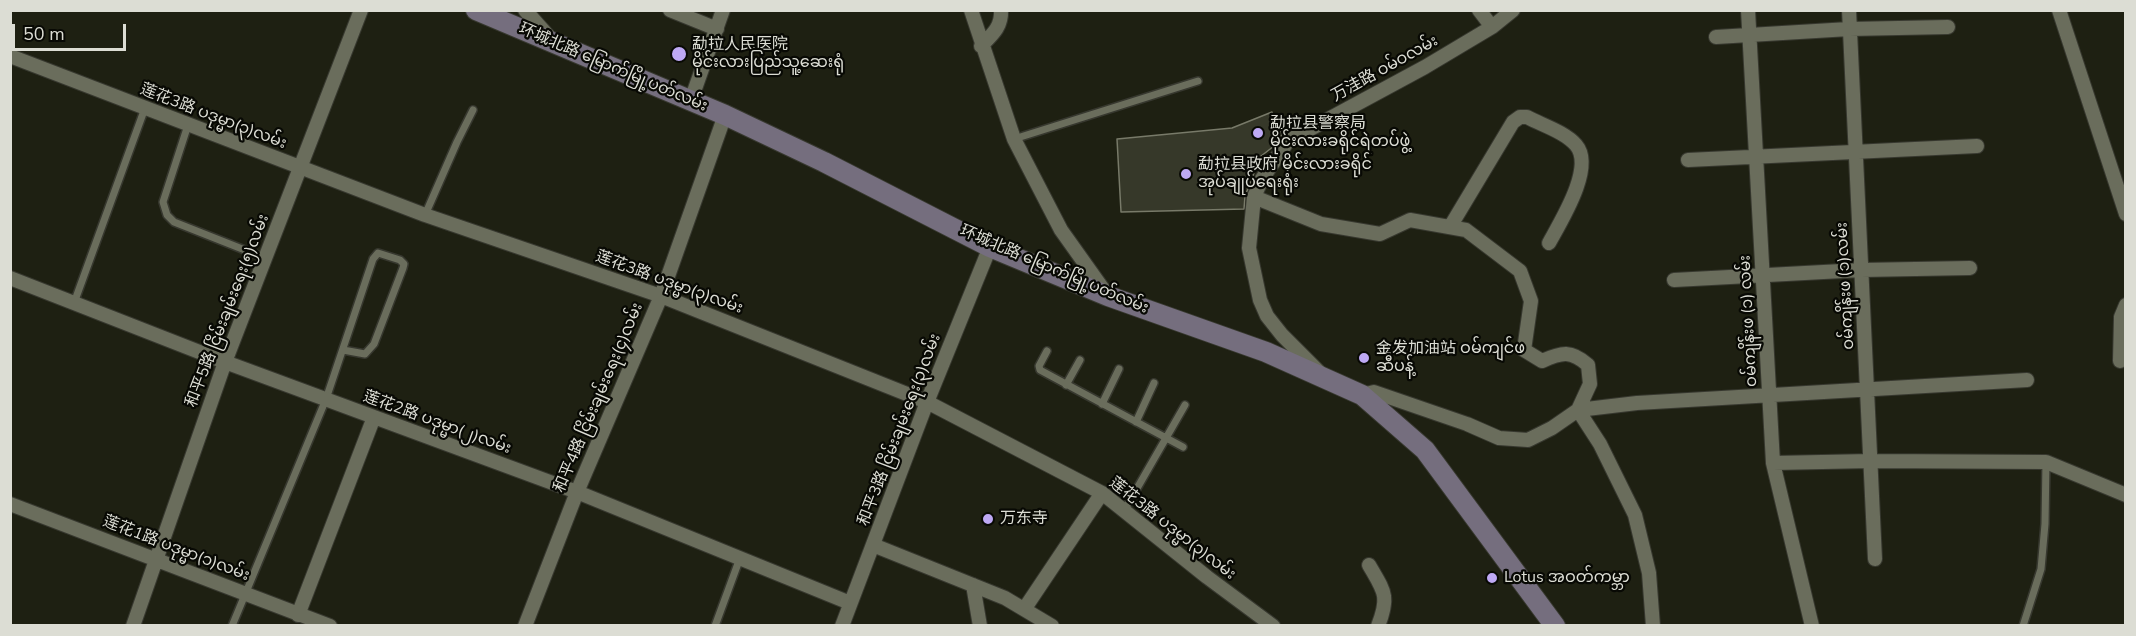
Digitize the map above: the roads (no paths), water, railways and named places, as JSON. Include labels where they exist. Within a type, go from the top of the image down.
[{"type":"street","name":"和平5路 ငြိမ်းချမ်းရေး(၅)လမ်း","points":[[133,626],[225,362],[361,10]]},
{"type":"street","name":"环城北路 မြောက်မြို့ပတ်လမ်း","points":[[476,10],[725,115],[824,162],[990,247],[1108,296],[1266,352],[1362,394],[1425,450],[1555,626]]},
{"type":"street","points":[[525,10],[555,44]]},
{"type":"street","points":[[670,10],[717,29]]},
{"type":"street","points":[[690,100],[723,10]]},
{"type":"street","points":[[970,10],[1014,139],[1061,230],[1108,296]]},
{"type":"street","points":[[1479,10],[1492,27]]},
{"type":"street","name":"万洼路 ဝမ်ဝလမ်း","points":[[1326,379],[1282,335],[1267,316],[1260,300],[1249,248],[1254,197],[1266,172],[1288,141],[1425,67],[1492,27],[1513,10]]},
{"type":"street","name":"ဝမ်ကျိန်းဖ (၁) လမ်း","points":[[1748,10],[1773,463],[1812,626]]},
{"type":"street","name":"ဝမ်ကျိန်းဖ (၁)လမ်း","points":[[1849,10],[1875,559]]},
{"type":"street","points":[[2059,10],[2126,214]]},
{"type":"street","points":[[981,46],[998,28],[1004,14]]},
{"type":"street","points":[[1716,37],[1849,29],[1948,27]]},
{"type":"street","name":"莲花3路 ပဒုမ္မာ(၃)လမ်း","points":[[10,56],[425,216],[661,296],[927,402],[1102,493],[1207,577],[1273,626]]},
{"type":"street","name":"和平4路 ငြိမ်းချမ်းရေး(၄)လမ်း","points":[[525,626],[577,492],[661,296],[725,115]]},
{"type":"street","points":[[1450,227],[1513,122],[1520,117],[1527,117],[1569,138],[1577,146],[1583,160],[1571,203],[1549,243]]},
{"type":"street","points":[[1688,160],[1977,146]]},
{"type":"street","points":[[1254,197],[1321,224],[1380,234],[1410,220],[1466,231],[1520,271],[1531,301],[1524,350],[1542,361],[1557,354],[1577,356],[1588,365],[1590,384],[1578,410]]},
{"type":"street","name":"和平3路 ငြိမ်းချမ်းရေး(၃)လမ်း","points":[[842,626],[927,402],[990,247]]},
{"type":"street","points":[[1674,280],[1861,270],[1971,268]]},
{"type":"street","name":"莲花2路 ပဒုမ္မာ(၂)လမ်း","points":[[12,281],[577,492],[850,603]]},
{"type":"street","points":[[2120,361],[2121,316],[2126,305]]},
{"type":"street","points":[[1362,394],[1374,392],[1467,424],[1499,438],[1528,440],[1552,428],[1578,410],[1637,403],[2027,380]]},
{"type":"street","points":[[1578,410],[1600,444],[1635,515],[1649,573],[1653,626]]},
{"type":"street","points":[[296,620],[374,417]]},
{"type":"street","points":[[1773,463],[1871,460],[2046,462],[2126,495]]},
{"type":"street","points":[[1025,608],[1102,493]]},
{"type":"street","name":"莲花1路 ပဒုမ္မာ(၁)လမ်း","points":[[10,504],[245,594],[296,620],[330,626]]},
{"type":"street","points":[[873,545],[1025,608],[1052,626]]},
{"type":"street","points":[[1369,565],[1385,593],[1384,612],[1378,626]]},
{"type":"street","points":[[974,585],[980,626]]},
{"type":"lane","points":[[1014,139],[1198,81]]},
{"type":"lane","points":[[74,303],[145,108]]},
{"type":"lane","points":[[425,216],[473,111]]},
{"type":"lane","points":[[188,125],[163,202],[167,215],[174,222],[265,258]]},
{"type":"lane","points":[[232,626],[326,399],[374,255],[378,253],[400,260],[404,264],[403,268],[374,344],[365,354],[343,350]]},
{"type":"lane","points":[[1047,351],[1039,366],[1040,370],[1183,447]]},
{"type":"lane","points":[[1066,385],[1080,360]]},
{"type":"lane","points":[[1102,404],[1119,369]]},
{"type":"lane","points":[[1136,422],[1154,383]]},
{"type":"lane","points":[[1124,511],[1185,405]]},
{"type":"lane","points":[[2023,626],[2041,568],[2045,524],[2046,462]]},
{"type":"lane","points":[[715,626],[740,558]]},
{"type":"place","name":"勐拉人民医院 မိုင်းလားပြည်သူ့ဆေးရုံ","points":[[679,54]]},
{"type":"place","name":"勐拉县警察局 မိုင်းလားခရိုင်ရဲတပ်ဖွဲ့","points":[[1258,133]]},
{"type":"place","name":"勐拉县政府 မိုင်းလားခရိုင် အုပ်ချုပ်ရေးရုံး","points":[[1186,174]]},
{"type":"place","name":"金发加油站 ဝမ်ကျင်ဖ ဆီပန့်","points":[[1364,358]]},
{"type":"place","name":"万东寺","points":[[988,519]]},
{"type":"place","name":"Lotus အဝတ်ကမ္ဘာ","points":[[1492,578]]}]
